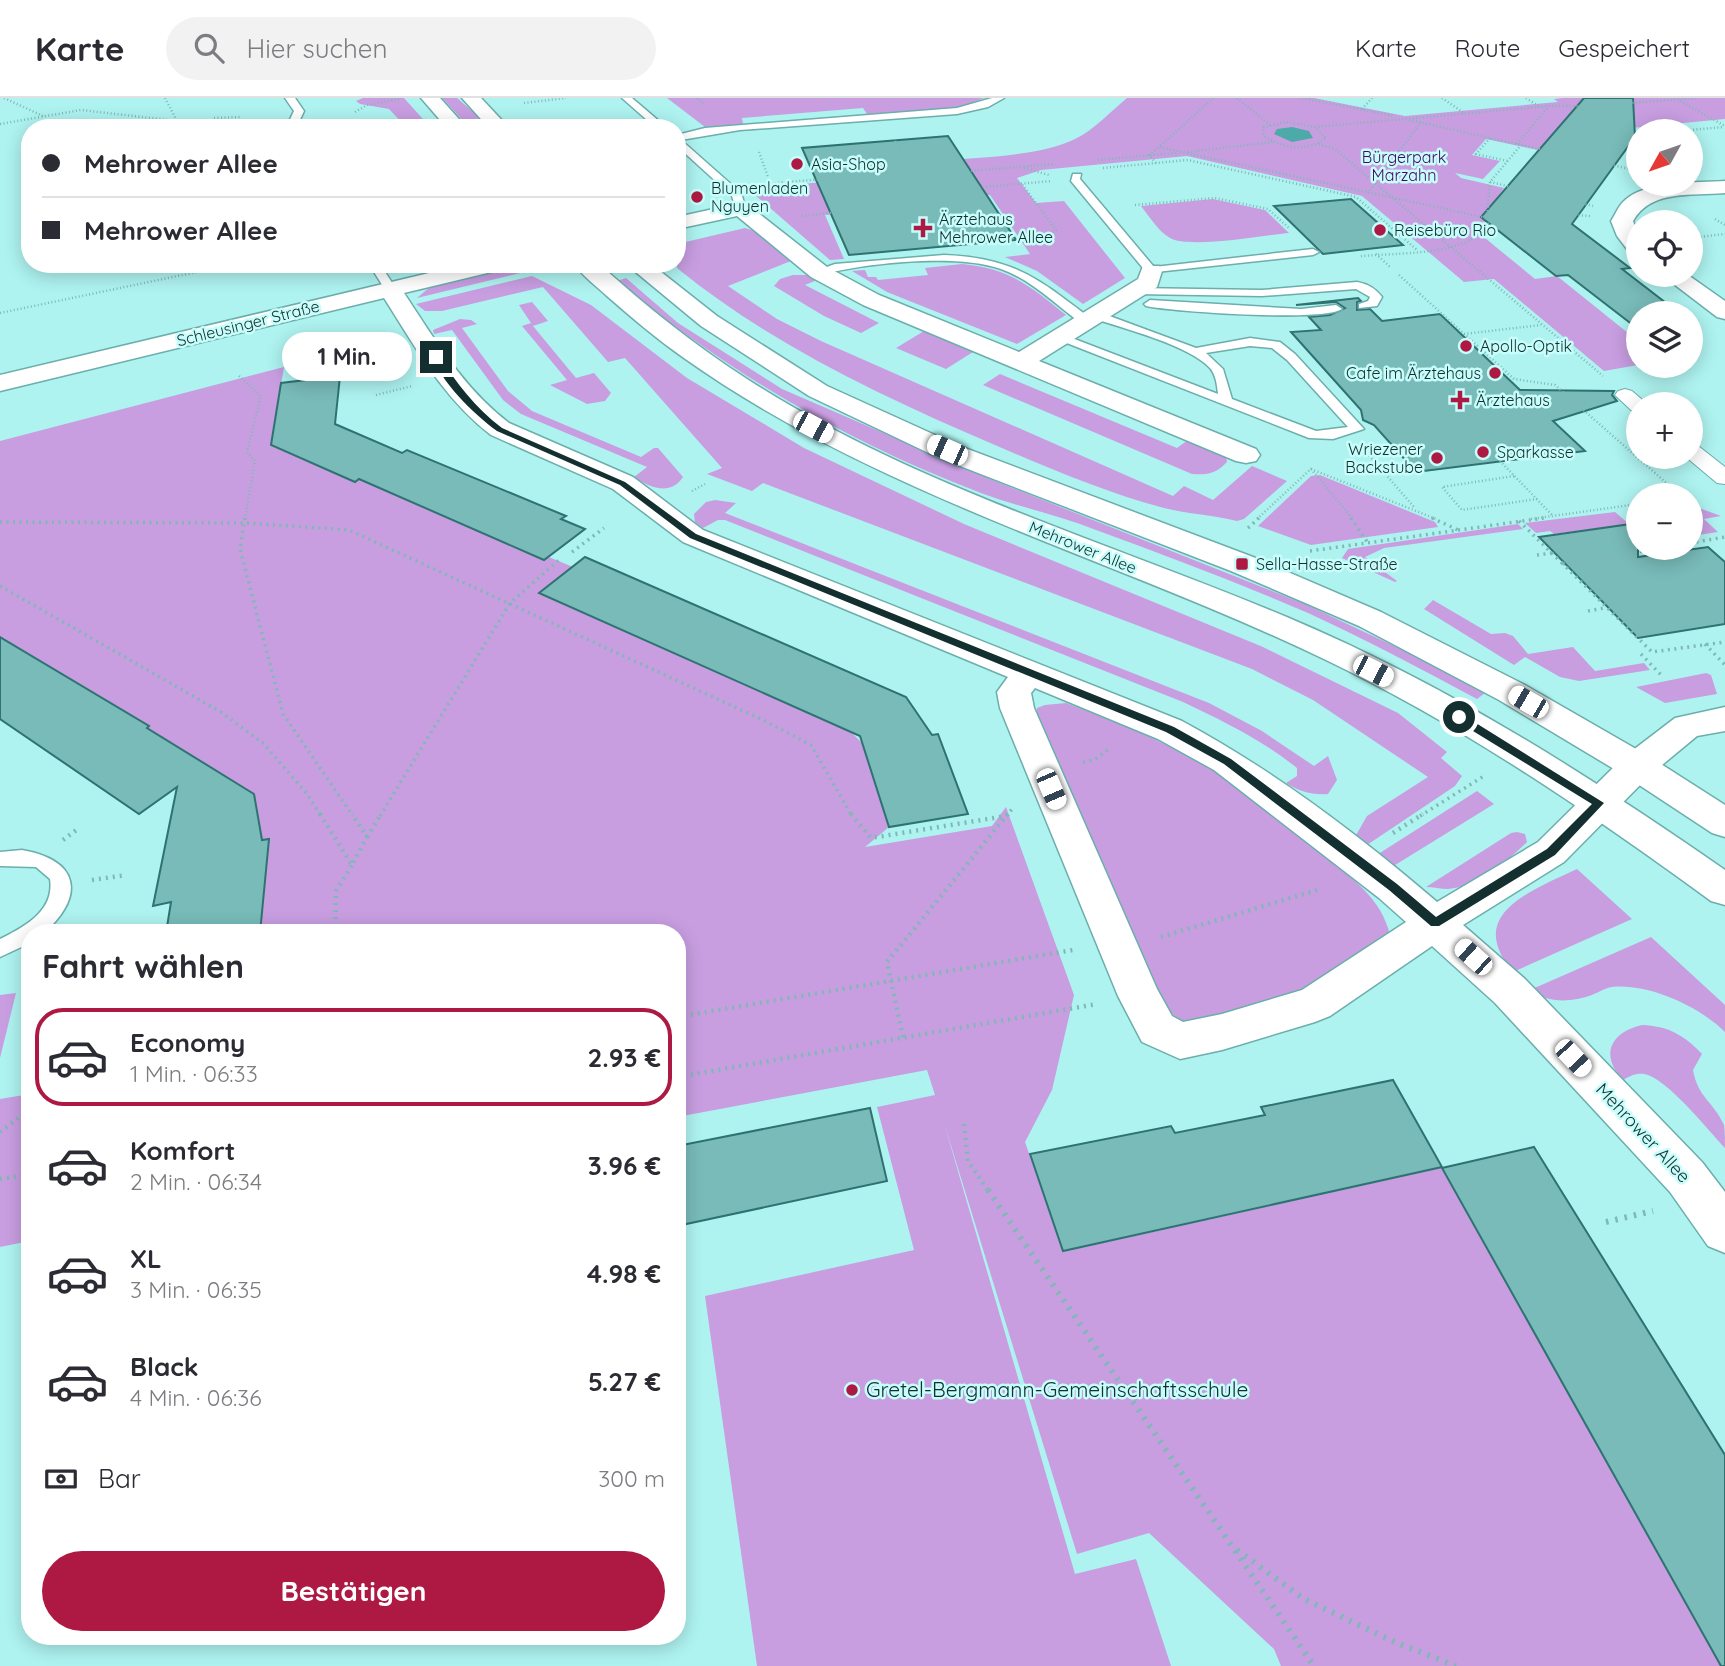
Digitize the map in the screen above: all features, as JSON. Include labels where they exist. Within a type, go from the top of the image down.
[{"type":"street","points":[[430,98],[450,119]]},
{"type":"street","points":[[471,98],[491,119]]},
{"type":"street","points":[[1626,234],[1624,219],[1630,208],[1644,198],[1665,193],[1725,187]]},
{"type":"street","points":[[686,221],[745,209],[819,272],[871,300],[1245,455]]},
{"type":"street","points":[[1020,362],[1149,282],[1151,271]]},
{"type":"street","name":"Schleusinger Straße","points":[[0,383],[382,276],[410,273]]},
{"type":"street","name":"Mehrower Allee","points":[[595,273],[640,315],[737,384],[849,446],[947,491],[1282,627],[1475,726],[1599,803],[1725,890]]},
{"type":"street","points":[[648,273],[709,321],[818,391],[994,470],[1242,564],[1370,619],[1511,692],[1637,766],[1725,823]]},
{"type":"street","name":"Mehrower Allee","points":[[382,276],[461,394],[483,418],[500,429],[622,483],[693,536],[1170,730],[1227,761],[1435,923],[1510,991],[1686,1177],[1725,1230]]},
{"type":"street","points":[[1690,287],[1725,312]]},
{"type":"street","points":[[1703,460],[1725,478]]},
{"type":"street","points":[[1028,673],[1014,692],[1017,708],[1139,996],[1157,1029],[1180,1041],[1222,1032],[1315,1004],[1435,923],[1551,852],[1637,766],[1687,726],[1725,719]]},
{"type":"lane","points":[[289,98],[299,111],[295,119]]},
{"type":"lane","points":[[627,98],[652,119]]},
{"type":"lane","points":[[686,137],[705,131],[750,126],[957,111],[985,105],[999,98]]},
{"type":"lane","points":[[686,149],[745,209]]},
{"type":"lane","points":[[1077,176],[1075,179],[1151,271],[1313,252]]},
{"type":"lane","points":[[819,272],[835,267],[967,257],[1005,267],[1091,318],[1193,352],[1213,364],[1222,379],[1226,402]]},
{"type":"lane","points":[[1126,297],[1262,293],[1357,285],[1370,290],[1376,297],[1373,304],[1363,306]]},
{"type":"lane","points":[[1126,297],[1301,313],[1336,309]]},
{"type":"lane","points":[[1060,338],[1314,435],[1333,435],[1357,429],[1291,357],[1276,345],[1250,342],[1193,352]]},
{"type":"lane","points":[[0,859],[17,857],[45,862],[55,869],[60,878],[58,902],[40,924]]},
{"type":"lane","points":[[0,949],[21,938]]},
{"type":"path","points":[[4,98],[43,117]]},
{"type":"path","points":[[165,98],[176,119]]},
{"type":"path","points":[[355,112],[367,105],[407,98]]},
{"type":"path","points":[[524,103],[566,98]]},
{"type":"path","points":[[1149,155],[1213,98]]},
{"type":"path","points":[[1237,98],[1270,125]]},
{"type":"path","points":[[1302,98],[1626,168]]},
{"type":"path","points":[[1361,110],[1372,98]]},
{"type":"path","points":[[1442,98],[1465,114]]},
{"type":"path","points":[[1526,98],[1540,107]]},
{"type":"path","points":[[1274,142],[1267,139],[1262,131],[1270,125],[1297,123],[1315,127],[1549,106],[1590,106],[1696,98]]},
{"type":"path","points":[[1678,99],[1724,128]]},
{"type":"path","points":[[1099,208],[1215,198],[1268,209],[1321,260],[1460,247],[1483,232],[1490,182],[1549,106]]},
{"type":"path","points":[[31,119],[80,110],[159,119]]},
{"type":"path","points":[[214,118],[242,117]]},
{"type":"path","points":[[1368,194],[1421,123],[1420,118]]},
{"type":"path","points":[[0,124],[21,121]]},
{"type":"path","points":[[1315,127],[1326,138],[1319,144]]},
{"type":"path","points":[[1703,129],[1724,128]]},
{"type":"path","points":[[1544,150],[1626,136]]},
{"type":"path","points":[[1617,137],[1626,143]]},
{"type":"path","points":[[1490,138],[1476,154],[1507,161]]},
{"type":"path","points":[[1097,160],[1274,142],[1302,146],[1319,144],[1335,149],[1626,396]]},
{"type":"path","points":[[1158,147],[1487,218]]},
{"type":"path","points":[[1149,155],[1156,163]]},
{"type":"path","points":[[1077,176],[1085,173],[1083,170],[1188,160],[1356,197],[1418,250]]},
{"type":"path","points":[[898,177],[1059,163]]},
{"type":"path","points":[[1020,166],[1053,176]]},
{"type":"path","points":[[745,209],[777,183],[914,171],[917,176]]},
{"type":"path","points":[[745,209],[776,218],[857,211],[901,182],[896,173]]},
{"type":"path","points":[[1490,182],[1601,208]]},
{"type":"path","points":[[878,196],[1022,183],[1056,230],[1045,237],[1021,242]]},
{"type":"path","points":[[1486,224],[1570,215],[1624,219]]},
{"type":"path","points":[[1703,236],[1725,234]]},
{"type":"path","points":[[0,313],[179,273]]},
{"type":"path","points":[[1414,288],[1514,379],[1555,385],[1667,483]]},
{"type":"path","points":[[1464,334],[1542,325]]},
{"type":"path","points":[[239,376],[261,396],[247,452],[255,461],[240,549],[283,713],[367,837]]},
{"type":"path","points":[[376,395],[413,386]]},
{"type":"path","points":[[1569,401],[1603,397]]},
{"type":"path","points":[[1367,453],[1418,510]]},
{"type":"path","points":[[1247,528],[1321,460]]},
{"type":"path","points":[[1500,461],[1553,516]]},
{"type":"path","points":[[1311,469],[1418,510],[1458,530]]},
{"type":"path","points":[[1311,469],[1343,506],[1368,543]]},
{"type":"path","points":[[1514,476],[1442,487],[1462,510],[1537,499]]},
{"type":"path","points":[[1310,551],[1626,507]]},
{"type":"path","points":[[1519,521],[1652,652]]},
{"type":"path","points":[[0,522],[246,523],[349,530],[811,745],[846,810],[871,838],[1006,816]]},
{"type":"path","points":[[572,552],[604,528]]},
{"type":"path","points":[[1703,541],[1725,537]]},
{"type":"path","points":[[1537,555],[1552,553]]},
{"type":"path","points":[[1563,564],[1626,554]]},
{"type":"path","points":[[335,924],[336,891],[510,603],[559,560]]},
{"type":"path","points":[[0,586],[221,712],[264,744],[307,794],[352,865]]},
{"type":"path","points":[[1588,611],[1605,608]]},
{"type":"path","points":[[1662,676],[1642,654],[1725,642]]},
{"type":"path","points":[[1705,644],[1725,665]]},
{"type":"path","points":[[1353,858],[1484,776]]},
{"type":"path","points":[[903,1037],[887,962],[1013,808]]},
{"type":"path","points":[[686,1015],[1066,950],[1120,949],[1317,890]]},
{"type":"path","points":[[686,1075],[1139,996]]},
{"type":"path","points":[[0,1132],[21,1116]]},
{"type":"path","points":[[964,1124],[968,1161],[1314,1666]]},
{"type":"path","points":[[0,1179],[21,1176]]},
{"type":"path","points":[[1233,1547],[1304,1599],[1397,1643],[1456,1666]]},
{"type":"green space","points":[[363,98],[404,98],[423,119],[398,119],[389,109],[356,101]]},
{"type":"green space","points":[[442,98],[457,98],[482,119],[462,119]]},
{"type":"green space","points":[[667,98],[984,98],[959,108],[867,114],[863,108],[742,118],[743,124],[705,127]]},
{"type":"green space","name":"Bürgerpark Marzahn","points":[[1127,98],[1314,98],[1405,116],[1558,102],[1554,99],[1563,98],[1725,98],[1725,119],[1703,121],[1703,119],[1626,119],[1626,128],[1610,130],[1547,152],[1486,139],[1472,155],[1500,161],[1483,179],[1455,173],[1461,178],[1504,188],[1490,207],[1495,221],[1474,223],[1474,229],[1535,279],[1557,276],[1626,331],[1626,367],[1604,371],[1494,279],[1464,282],[1362,196],[1187,156],[1041,170],[1017,178],[1036,203],[1064,201],[1125,278],[1083,304],[1037,271],[1005,257],[1030,254],[990,195],[912,201],[916,207],[825,215],[844,259],[830,260],[748,189],[919,173],[913,162],[1039,150],[1075,139],[1096,126]]},
{"type":"green space","points":[[1213,199],[1265,210],[1289,233],[1210,242],[1180,241],[1162,232],[1141,206]]},
{"type":"green space","points":[[745,228],[758,232],[791,261],[728,286],[777,319],[821,341],[1173,496],[1184,486],[1213,500],[1252,466],[1287,481],[1244,519],[1237,521],[1173,510],[1079,480],[912,408],[789,345],[750,321],[684,273],[686,273],[686,242]]},
{"type":"green space","points":[[962,264],[1006,274],[1041,295],[1066,315],[1017,344],[887,292],[852,271],[865,270],[868,277],[876,277],[878,280],[928,275],[925,268]]},
{"type":"green space","points":[[485,273],[520,273],[417,298],[430,287]]},
{"type":"green space","points":[[793,275],[810,275],[817,280],[805,285],[879,323],[861,333],[824,316],[774,286],[780,279]]},
{"type":"green space","points":[[532,276],[591,305],[687,378],[804,448],[964,524],[1263,647],[1398,713],[1447,752],[1441,758],[1462,776],[1455,786],[1361,849],[1355,837],[1367,816],[1428,777],[1313,700],[1252,669],[763,483],[752,491],[707,474],[722,468],[625,358],[608,362],[543,287],[442,311],[425,311],[416,304]]},
{"type":"green space","points":[[626,278],[678,323],[782,389],[990,479],[1307,605],[1424,660],[1485,693],[1477,699],[1393,654],[1282,602],[1082,525],[981,493],[836,428],[701,345],[617,281]]},
{"type":"green space","points":[[532,302],[548,321],[533,326],[576,378],[594,373],[611,393],[605,401],[587,404],[550,385],[567,380],[522,326],[531,323],[519,305]]},
{"type":"green space","points":[[460,319],[471,320],[477,324],[462,328],[508,391],[532,411],[641,457],[658,448],[683,477],[673,487],[653,487],[634,477],[647,467],[521,414],[503,400],[452,330],[434,334],[433,330]]},
{"type":"green space","points":[[924,331],[973,352],[946,369],[896,348]]},
{"type":"green space","points":[[284,367],[274,426],[355,482],[359,479],[573,567],[540,593],[851,732],[862,743],[889,827],[865,847],[992,826],[1006,807],[1074,995],[1052,1090],[1025,1142],[1063,1251],[1162,1230],[1202,1209],[1207,1220],[1304,1198],[1345,1178],[1351,1188],[1442,1167],[1721,1666],[1281,1666],[1274,1649],[1149,1533],[1077,1554],[944,1123],[1075,1574],[1136,1559],[1171,1666],[757,1666],[705,1296],[914,1250],[877,1107],[935,1095],[927,1070],[686,1115],[686,924],[261,924],[269,839],[262,840],[257,814],[240,794],[245,789],[171,742],[167,745],[144,730],[149,726],[80,684],[73,689],[0,637],[0,441]]},
{"type":"green space","points":[[1000,374],[1177,448],[1188,440],[1226,455],[1227,462],[1211,473],[1192,474],[983,385]]},
{"type":"green space","points":[[1320,475],[1435,522],[1438,527],[1311,545],[1258,526],[1311,476]]},
{"type":"green space","points":[[715,500],[736,503],[725,513],[1209,703],[1262,731],[1314,766],[1328,756],[1337,780],[1328,794],[1301,791],[1286,783],[1297,776],[1297,768],[1284,758],[1242,732],[1183,702],[725,520],[718,520],[703,528],[695,522],[694,514],[706,502]]},
{"type":"green space","points":[[1703,509],[1721,516],[1704,519],[1718,532],[1703,534]]},
{"type":"green space","points":[[1615,512],[1626,521],[1626,524],[1554,534],[1550,531],[1536,533],[1525,523]]},
{"type":"green space","points":[[1518,524],[1523,529],[1384,548],[1365,557],[1397,581],[1395,582],[1342,558],[1348,549]]},
{"type":"green space","points":[[1433,600],[1491,634],[1505,633],[1513,636],[1528,654],[1573,647],[1595,671],[1644,663],[1650,670],[1579,681],[1560,677],[1525,657],[1514,665],[1424,609]]},
{"type":"green space","points":[[1706,673],[1711,675],[1717,694],[1665,703],[1636,687]]},
{"type":"green space","points":[[1066,703],[1174,749],[1238,787],[1355,881],[1380,910],[1390,935],[1309,994],[1183,1024],[1165,1007],[1035,717],[1037,708]]},
{"type":"green space","points":[[1477,791],[1494,804],[1387,870],[1372,858]]},
{"type":"green space","points":[[1511,833],[1525,834],[1527,842],[1491,872],[1459,887],[1426,887]]},
{"type":"green space","points":[[1577,869],[1632,919],[1513,972],[1500,952],[1496,935],[1500,920],[1509,907],[1524,896]]},
{"type":"green space","points":[[1651,937],[1725,1005],[1725,1032],[1688,1006],[1642,989],[1612,987],[1568,1000],[1544,998],[1530,990]]},
{"type":"green space","points":[[16,993],[0,1058],[0,995]]},
{"type":"green space","points":[[1642,1025],[1660,1027],[1675,1033],[1702,1054],[1693,1070],[1695,1079],[1724,1125],[1725,1148],[1664,1085],[1644,1074],[1623,1080],[1616,1071],[1611,1062],[1612,1046],[1623,1033]]},
{"type":"green space","points":[[21,1096],[21,1243],[0,1247],[0,1099]]},
{"type":"water","points":[[1292,127],[1309,131],[1313,138],[1292,142],[1274,134],[1277,129]]},
{"type":"building","points":[[1584,98],[1633,98],[1634,119],[1626,119],[1626,149],[1572,224],[1626,265],[1626,268],[1622,269],[1626,272],[1626,287],[1645,287],[1663,301],[1626,301],[1626,320],[1568,275],[1556,276],[1481,217]]},
{"type":"building","points":[[948,136],[1016,240],[849,255],[802,148]]},
{"type":"building","points":[[1351,199],[1403,245],[1323,254],[1274,206]]},
{"type":"building","name":"Ärztehaus","points":[[1358,298],[1361,301],[1357,302],[1357,310],[1370,309],[1382,321],[1440,314],[1520,390],[1614,391],[1612,395],[1617,401],[1553,421],[1585,451],[1416,472],[1374,425],[1363,420],[1361,410],[1291,332],[1321,330],[1309,317],[1330,315],[1345,308],[1336,302],[1296,305]]},
{"type":"building","points":[[340,376],[335,424],[402,453],[407,450],[566,516],[561,519],[585,529],[544,560],[359,479],[355,482],[271,445],[281,383]]},
{"type":"building","points":[[1626,525],[1626,560],[1703,560],[1703,548],[1708,547],[1725,562],[1725,624],[1638,638],[1539,537]]},
{"type":"building","points":[[585,557],[906,697],[932,735],[938,734],[968,814],[889,827],[860,736],[539,593]]},
{"type":"building","points":[[0,637],[149,726],[147,728],[254,794],[262,840],[269,839],[261,924],[167,924],[171,902],[153,906],[177,787],[139,814],[0,719]]},
{"type":"building","points":[[1393,1080],[1442,1167],[1063,1251],[1030,1154],[1171,1126],[1175,1133],[1265,1115],[1261,1107]]},
{"type":"building","points":[[870,1108],[887,1181],[686,1224],[686,1144]]},
{"type":"building","points":[[1534,1147],[1725,1455],[1725,1666],[1721,1666],[1442,1168]]},
{"type":"place","name":"Asia-Shop","points":[[797,164]]},
{"type":"place","name":"Blumenladen Nguyen","points":[[697,197]]},
{"type":"place","name":"Ärztehaus Mehrower Allee","points":[[923,228]]},
{"type":"place","name":"Reisebüro Rio","points":[[1380,230]]},
{"type":"place","name":"Apollo-Optik","points":[[1466,346]]},
{"type":"place","name":"Cafe im Ärztehaus","points":[[1495,373]]},
{"type":"place","name":"Ärztehaus","points":[[1460,400]]},
{"type":"place","name":"Sparkasse","points":[[1483,452]]},
{"type":"place","name":"Wriezener Backstube","points":[[1437,458]]},
{"type":"place","name":"Sella-Hasse-Straße","points":[[1242,564]]},
{"type":"place","name":"Gretel-Bergmann-Gemeinschaftsschule","points":[[852,1390]]},
{"type":"route","points":[[436,357],[461,394],[483,418],[500,429],[622,483],[685,532],[1170,730],[1227,761],[1393,887],[1435,923],[1551,852],[1599,803],[1459,717]]}]
